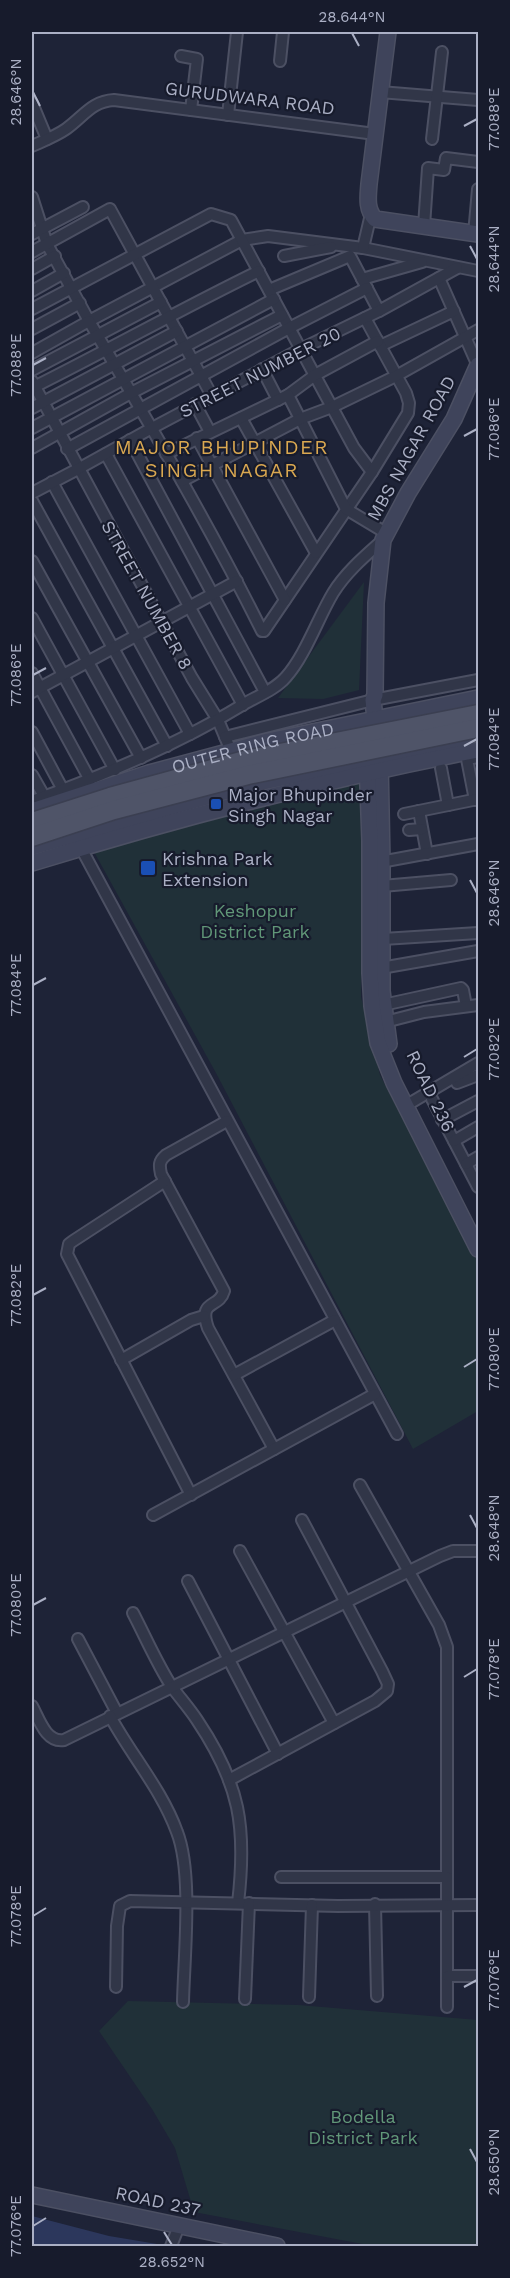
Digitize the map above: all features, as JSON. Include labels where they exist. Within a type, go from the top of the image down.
[{"type":"main road","name":"OUTER RING ROAD","points":[[32,822],[110,797],[245,760],[478,714]]},
{"type":"main road","name":"OUTER RING ROAD","points":[[32,837],[114,810],[248,775],[478,728]]},
{"type":"street","points":[[228,115],[237,32]]},
{"type":"street","points":[[280,62],[284,32]]},
{"type":"street","points":[[363,248],[371,214],[368,198],[388,32]]},
{"type":"street","points":[[432,139],[442,52]]},
{"type":"street","points":[[181,56],[197,59],[191,110]]},
{"type":"street","points":[[380,92],[478,100]]},
{"type":"street","name":"GURUDWARA ROAD","points":[[32,146],[64,130],[93,105],[103,100],[375,134]]},
{"type":"street","points":[[32,103],[47,139]]},
{"type":"street","points":[[424,226],[428,168],[444,170],[446,158],[478,162]]},
{"type":"street","points":[[371,214],[375,219],[476,234],[478,189]]},
{"type":"street","points":[[32,197],[36,231],[47,244],[64,273],[89,321],[182,481],[262,631],[267,628],[372,472],[408,413],[409,403],[365,318]]},
{"type":"street","points":[[36,231],[83,207]]},
{"type":"street","points":[[32,252],[110,209],[212,396]]},
{"type":"street","points":[[32,309],[211,214],[231,220],[354,448],[372,472]]},
{"type":"street","points":[[32,353],[242,240],[268,236],[363,248],[478,271]]},
{"type":"street","points":[[284,256],[340,245]]},
{"type":"street","points":[[32,269],[54,256]]},
{"type":"street","points":[[32,428],[185,346],[272,295],[350,256],[379,311]]},
{"type":"street","points":[[67,448],[289,328],[364,284],[425,261]]},
{"type":"street","name":"STREET NUMBER 20","points":[[32,493],[195,404],[379,311],[457,268]]},
{"type":"street","points":[[33,384],[106,350],[259,271]]},
{"type":"street","points":[[32,291],[64,273]]},
{"type":"street","points":[[439,278],[478,366]]},
{"type":"street","points":[[32,370],[161,302]]},
{"type":"street","points":[[32,329],[80,303]]},
{"type":"street","points":[[166,454],[283,397],[315,375],[454,311]]},
{"type":"street","points":[[32,448],[131,393],[282,315]]},
{"type":"street","points":[[182,481],[300,419],[332,407],[396,376],[478,330]]},
{"type":"street","points":[[32,408],[177,332]]},
{"type":"street","name":"MBS NAGAR ROAD","points":[[378,718],[376,603],[384,536],[454,420],[478,366]]},
{"type":"street","points":[[32,801],[90,780],[117,776],[141,758],[218,720],[286,678],[295,666],[339,584],[359,560],[384,536],[346,509],[300,419],[262,369]]},
{"type":"street","name":"STREET NUMBER 8","points":[[33,384],[218,720],[228,744]]},
{"type":"street","points":[[195,404],[210,432]]},
{"type":"street","points":[[241,418],[316,553]]},
{"type":"street","points":[[197,438],[285,600]]},
{"type":"street","points":[[130,440],[265,692]]},
{"type":"street","points":[[106,454],[243,705]]},
{"type":"street","points":[[52,482],[190,734]]},
{"type":"street","points":[[32,501],[167,746]]},
{"type":"street","points":[[32,561],[141,758]]},
{"type":"street","points":[[35,690],[237,581]]},
{"type":"street","points":[[32,618],[117,776]]},
{"type":"street","points":[[32,673],[35,690],[90,780]]},
{"type":"street","points":[[228,744],[376,698],[478,680]]},
{"type":"street","name":"OUTER RING ROAD","points":[[32,811],[117,776],[228,744],[305,733],[478,698]]},
{"type":"street","points":[[32,732],[63,790]]},
{"type":"street","points":[[305,733],[311,771]]},
{"type":"street","name":"OUTER RING ROAD","points":[[32,847],[248,785],[311,771],[374,765],[478,737]]},
{"type":"street","points":[[32,863],[374,765],[478,750]]},
{"type":"street","points":[[404,814],[477,800],[467,759],[478,757]]},
{"type":"street","points":[[374,765],[376,863],[374,1025],[384,1060],[478,1249]]},
{"type":"street","points":[[441,768],[448,805]]},
{"type":"street","points":[[32,775],[44,796]]},
{"type":"street","points":[[418,811],[428,854]]},
{"type":"street","points":[[409,830],[422,829]]},
{"type":"street","points":[[376,863],[478,844]]},
{"type":"street","points":[[81,848],[397,1434]]},
{"type":"street","name":"ROAD 236","points":[[376,863],[382,888],[383,939],[376,968],[394,1062],[478,1226]]},
{"type":"street","points":[[382,888],[451,880]]},
{"type":"street","points":[[383,939],[478,933]]},
{"type":"street","points":[[376,968],[478,951]]},
{"type":"street","points":[[383,1005],[460,988],[463,990],[466,1006]]},
{"type":"street","points":[[385,1022],[424,1012],[478,1005]]},
{"type":"street","points":[[414,1104],[478,1063]]},
{"type":"street","points":[[414,1104],[432,1099],[463,1079],[478,1075]]},
{"type":"street","points":[[432,1099],[478,1185]]},
{"type":"street","points":[[442,1120],[478,1101]]},
{"type":"street","points":[[227,1121],[162,1158],[159,1166],[224,1290],[222,1295],[208,1306],[204,1316],[208,1328],[274,1449]]},
{"type":"street","points":[[454,1142],[478,1127]]},
{"type":"street","points":[[466,1164],[478,1157]]},
{"type":"street","points":[[165,1181],[73,1241],[68,1248],[68,1260],[191,1495]]},
{"type":"street","points":[[121,1360],[191,1320],[204,1316]]},
{"type":"street","points":[[234,1375],[335,1320]]},
{"type":"street","points":[[153,1515],[375,1394]]},
{"type":"street","points":[[360,1485],[439,1625],[447,1647],[447,2007]]},
{"type":"street","points":[[229,1780],[375,1701],[387,1691],[388,1684],[302,1520]]},
{"type":"street","points":[[240,1551],[334,1723]]},
{"type":"street","points":[[32,1706],[50,1738],[57,1741],[64,1740],[408,1571],[453,1551],[478,1551]]},
{"type":"street","points":[[188,1581],[278,1754]]},
{"type":"street","points":[[134,1614],[172,1686],[206,1733],[229,1780],[241,1826],[243,1846],[245,1999]]},
{"type":"street","points":[[78,1640],[114,1714],[178,1833],[184,1866],[186,1901],[183,2002]]},
{"type":"street","points":[[281,1877],[447,1877]]},
{"type":"street","points":[[117,1986],[117,1926],[120,1906],[130,1901],[312,1905],[478,1905]]},
{"type":"street","points":[[375,1904],[377,1996]]},
{"type":"street","points":[[309,1997],[312,1905]]},
{"type":"street","points":[[448,1976],[478,1976]]},
{"type":"street","name":"ROAD 237","points":[[32,2195],[277,2247]]},
{"type":"street","points":[[172,2245],[179,2226]]},
{"type":"green space","points":[[364,582],[359,690],[323,699],[278,698]]},
{"type":"green space","name":"Keshopur District Park","points":[[365,782],[361,997],[380,1075],[478,1262],[478,1411],[413,1449],[216,1073],[93,850]]},
{"type":"green space","name":"Bodella District Park","points":[[128,2001],[298,2005],[478,2020],[478,2246],[373,2246],[194,2212],[175,2148],[152,2109],[99,2031]]},
{"type":"water","points":[[32,2216],[109,2236],[169,2246],[32,2246]]},
{"type":"place","name":"Major Bhupinder Singh Nagar","points":[[216,804]]},
{"type":"place","name":"Krishna Park Extension","points":[[148,868]]},
{"type":"district","name":"MAJOR BHUPINDER SINGH NAGAR","points":[[222,458]]}]
